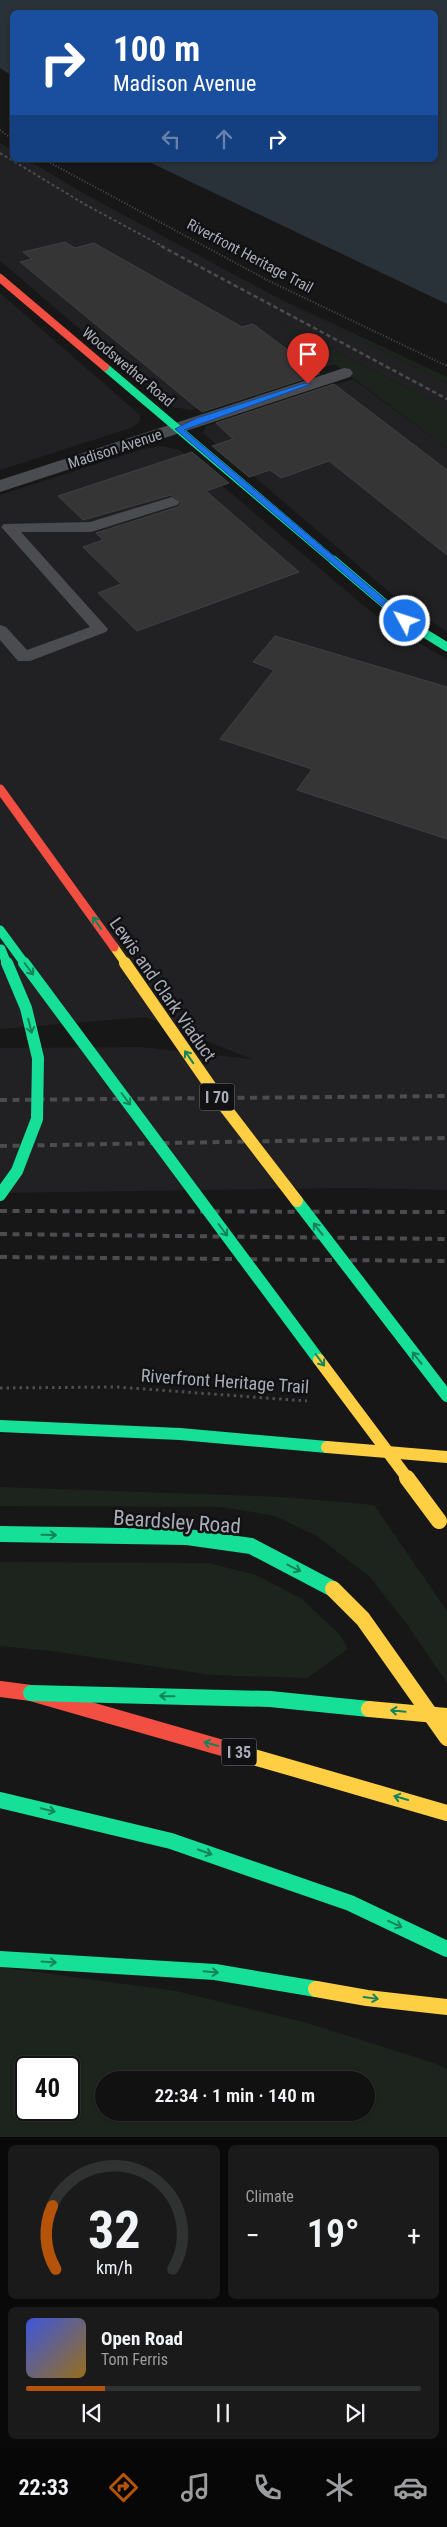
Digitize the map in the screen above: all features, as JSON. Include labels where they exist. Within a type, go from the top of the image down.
[{"type":"main road","name":"Woodswether Road","points":[[0,278],[405,621],[447,647]]},
{"type":"main road","name":"Lewis and Clark Viaduct","points":[[0,789],[63,874],[224,1106],[447,1396]]},
{"type":"main road","points":[[0,930],[443,1527]]},
{"type":"main road","points":[[0,948],[26,1008],[38,1058],[37,1119],[18,1170],[0,1195]]},
{"type":"main road","points":[[0,1426],[180,1434],[447,1457]]},
{"type":"main road","name":"Beardsley Road","points":[[0,1534],[187,1537],[251,1546],[330,1586],[363,1619],[447,1738]]},
{"type":"main road","name":"I 35","points":[[0,1689],[31,1693],[447,1813]]},
{"type":"main road","points":[[31,1693],[270,1699],[447,1716]]},
{"type":"main road","points":[[0,1800],[171,1841],[350,1903],[447,1949]]},
{"type":"main road","points":[[0,1959],[215,1972],[367,1998],[447,2007]]},
{"type":"street","name":"Madison Avenue","points":[[0,486],[178,429],[344,372]]},
{"type":"lane","points":[[3,524],[91,527],[172,502]]},
{"type":"lane","points":[[0,630],[24,657],[100,629],[3,524]]},
{"type":"path","name":"Riverfront Heritage Trail","points":[[50,162],[269,281],[447,366]]},
{"type":"path","name":"Riverfront Heritage Trail","points":[[0,1388],[117,1387],[311,1402]]},
{"type":"shaded area","points":[[0,0],[447,0],[447,304],[149,162],[438,162],[438,10],[10,10],[10,75],[0,68]]},
{"type":"shaded area","points":[[0,143],[10,149],[10,162],[31,162],[83,193],[272,295],[447,383],[447,409],[274,318],[335,364],[191,410],[172,407],[0,261]]},
{"type":"shaded area","points":[[0,293],[140,415],[140,422],[131,428],[0,470]]},
{"type":"shaded area","points":[[272,295],[447,377],[447,383]]},
{"type":"shaded area","points":[[270,316],[447,409],[447,448]]},
{"type":"shaded area","points":[[353,379],[447,448],[447,632],[394,596],[203,433],[206,426]]},
{"type":"shaded area","points":[[162,446],[180,450],[370,611],[400,632],[447,659],[447,1190],[349,1188],[0,1193],[0,1048],[141,1047],[252,1059],[145,1017],[0,1029],[0,495],[143,449]]},
{"type":"shaded area","points":[[0,1487],[283,1497],[374,1505],[447,1611],[447,1683],[406,1623],[370,1577],[317,1536],[275,1516],[223,1507],[0,1506]]},
{"type":"shaded area","points":[[0,1562],[208,1563],[256,1575],[302,1599],[340,1635],[348,1649],[307,1678],[212,1675],[51,1651],[0,1646]]},
{"type":"shaded area","points":[[0,1967],[176,1991],[304,2022],[434,2063],[447,2069],[447,2137],[0,2137]]},
{"type":"building","points":[[65,242],[75,248],[94,243],[242,327],[253,324],[320,374],[202,412],[20,262],[32,259],[23,252]]},
{"type":"building","points":[[334,384],[447,470],[447,555],[329,461],[281,478],[270,470],[249,477],[212,446],[233,439],[216,423]]},
{"type":"building","points":[[192,452],[229,483],[206,491],[299,572],[137,631],[98,593],[121,584],[83,547],[103,540],[96,533],[178,507],[182,502],[171,495],[83,520],[58,496]]},
{"type":"building","points":[[275,636],[447,687],[447,839],[297,790],[312,769],[220,739],[274,670],[253,662]]},
{"type":"railway","points":[[0,153],[10,159]]},
{"type":"railway","points":[[15,162],[86,205],[164,247]]},
{"type":"railway","points":[[161,246],[447,399]]},
{"type":"railway","points":[[0,1100],[447,1096]]},
{"type":"railway","points":[[0,1146],[447,1138]]},
{"type":"railway","points":[[0,1211],[447,1212]]},
{"type":"railway","points":[[0,1234],[447,1239]]},
{"type":"railway","points":[[0,1257],[447,1261]]},
{"type":"traffic: fast","points":[[105,367],[405,621],[447,647]]},
{"type":"traffic: fast","points":[[0,930],[319,1360]]},
{"type":"traffic: fast","points":[[0,1195],[17,1171],[37,1119],[38,1058],[26,1008],[1,949]]},
{"type":"traffic: fast","points":[[297,1201],[447,1396]]},
{"type":"traffic: fast","points":[[0,1426],[180,1434],[327,1447]]},
{"type":"traffic: fast","points":[[0,1534],[187,1537],[251,1546],[333,1589]]},
{"type":"traffic: fast","points":[[31,1693],[270,1699],[369,1709]]},
{"type":"traffic: fast","points":[[0,1800],[171,1841],[350,1903],[447,1949]]},
{"type":"traffic: fast","points":[[0,1959],[215,1972],[316,1989]]},
{"type":"traffic: slow","points":[[114,947],[224,1106],[297,1201]]},
{"type":"traffic: slow","points":[[319,1360],[439,1521]]},
{"type":"traffic: slow","points":[[327,1447],[447,1457]]},
{"type":"traffic: slow","points":[[333,1589],[363,1619],[447,1738]]},
{"type":"traffic: slow","points":[[369,1709],[447,1716]]},
{"type":"traffic: slow","points":[[240,1753],[447,1813]]},
{"type":"traffic: slow","points":[[316,1989],[367,1998],[447,2007]]},
{"type":"traffic: jam","points":[[0,278],[105,367]]},
{"type":"traffic: jam","points":[[0,789],[114,947]]},
{"type":"traffic: jam","points":[[0,1689],[31,1693],[240,1753]]},
{"type":"route","points":[[308,384],[178,429],[405,621]]}]
